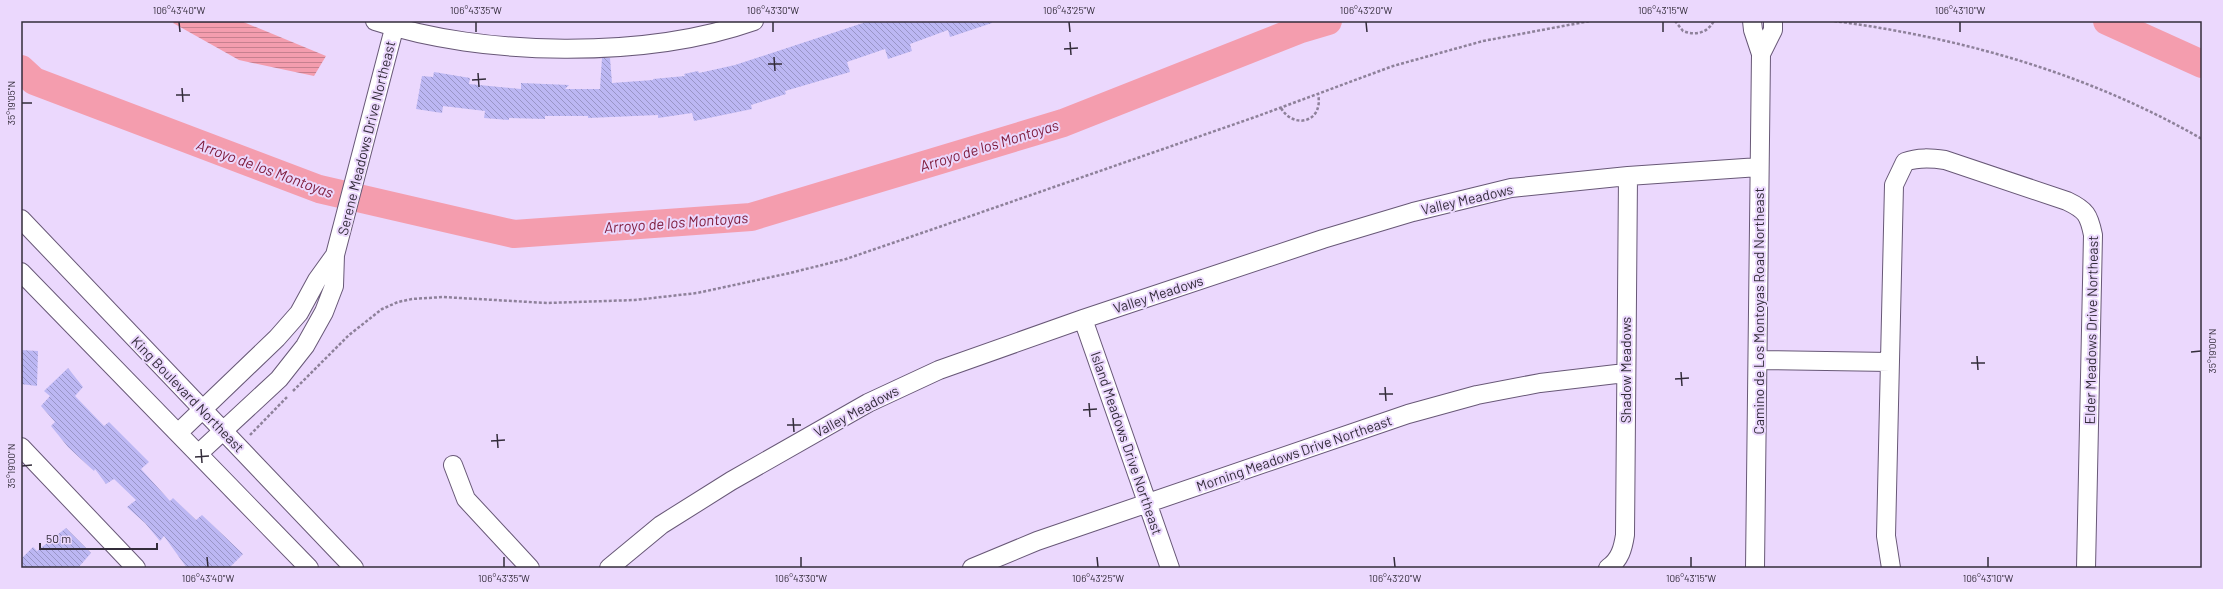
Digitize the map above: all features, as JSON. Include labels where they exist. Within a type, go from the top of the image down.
[{"type":"street","points":[[375,21],[395,24],[485,45],[566,49],[641,44],[712,33],[754,21]]},
{"type":"street","name":"Camino de Los Montoyas Road Northeast","points":[[1752,21],[1752,30],[1761,54],[1759,168],[1759,360],[1755,568]]},
{"type":"street","name":"Camino de Los Montoyas Road Northeast","points":[[1761,54],[1773,30],[1773,21]]},
{"type":"street","name":"Serene Meadows Drive Northeast","points":[[198,454],[279,379],[305,346],[324,312],[334,286],[338,247],[395,24]]},
{"type":"street","name":"Elder Meadows Drive Northeast","points":[[1890,362],[1894,185],[1905,162],[1914,159],[1930,158],[1945,160],[2068,201],[2081,208],[2090,221],[2093,235],[2086,568]]},
{"type":"street","name":"Valley Meadows","points":[[609,568],[661,525],[731,481],[868,403],[939,370],[1083,319],[1323,238],[1413,212],[1511,188],[1628,176],[1759,168]]},
{"type":"street","name":"Shadow Meadows","points":[[1612,565],[1622,550],[1625,535],[1625,373],[1628,176]]},
{"type":"street","name":"King Boulevard Northeast","points":[[21,219],[354,568]]},
{"type":"street","name":"Serene Meadows Drive Northeast","points":[[178,433],[277,338],[294,318],[338,247]]},
{"type":"street","points":[[21,272],[309,568]]},
{"type":"street","name":"Island Meadows Drive Northeast","points":[[1083,319],[1170,568]]},
{"type":"street","points":[[1759,360],[1890,362],[1886,536],[1891,568]]},
{"type":"street","name":"Morning Meadows Drive Northeast","points":[[972,568],[1037,541],[1423,410],[1477,395],[1540,382],[1625,373]]},
{"type":"street","points":[[21,447],[136,568]]},
{"type":"street","points":[[453,465],[466,499],[530,568]]},
{"type":"path","points":[[248,437],[349,335],[382,310],[398,302],[412,299],[443,297],[547,303],[635,300],[697,293],[846,259],[1281,108],[1393,66],[1439,52],[1548,28],[1590,21]]},
{"type":"path","points":[[1675,21],[1683,31],[1698,34],[1707,30],[1714,21]]},
{"type":"path","points":[[1834,21],[1892,29],[1951,41],[2006,55],[2062,74],[2173,122],[2202,139]]},
{"type":"path","points":[[1281,108],[1290,118],[1302,121],[1312,118],[1318,113],[1320,103],[1318,94]]},
{"type":"shaded area","points":[[175,21],[241,21],[326,56],[314,76],[239,60],[173,23]]},
{"type":"building","points":[[869,21],[991,21],[992,23],[950,37],[948,30],[910,44],[912,51],[888,59],[885,49],[847,62],[850,72],[785,91],[786,94],[751,105],[752,109],[694,121],[692,113],[658,118],[658,115],[588,118],[588,116],[545,116],[545,119],[509,118],[509,120],[484,118],[485,111],[443,106],[442,113],[416,109],[422,76],[433,77],[434,72],[470,78],[469,84],[521,89],[521,83],[569,85],[565,89],[600,89],[602,58],[610,58],[612,83],[685,76],[684,74],[698,71],[699,73],[735,65]]},
{"type":"building","points":[[21,350],[38,351],[37,386],[21,384]]},
{"type":"building","points":[[68,368],[83,387],[75,396],[104,426],[109,422],[149,462],[141,469],[170,501],[173,498],[196,520],[202,515],[243,554],[229,568],[187,568],[164,536],[160,541],[145,523],[127,507],[136,500],[114,479],[106,484],[95,469],[94,471],[68,447],[51,426],[55,422],[41,406],[50,396],[44,391]]},
{"type":"building","points":[[66,528],[91,553],[78,568],[21,568],[21,559],[33,547],[37,551]]},
{"type":"waterway","name":"Arroyo de los Montoyas","points":[[21,69],[34,81],[319,189],[514,234],[751,217],[1063,123],[1301,29],[1328,21]]},
{"type":"waterway","name":"Arroyo de los Montoyas","points":[[2107,21],[2202,64]]}]
